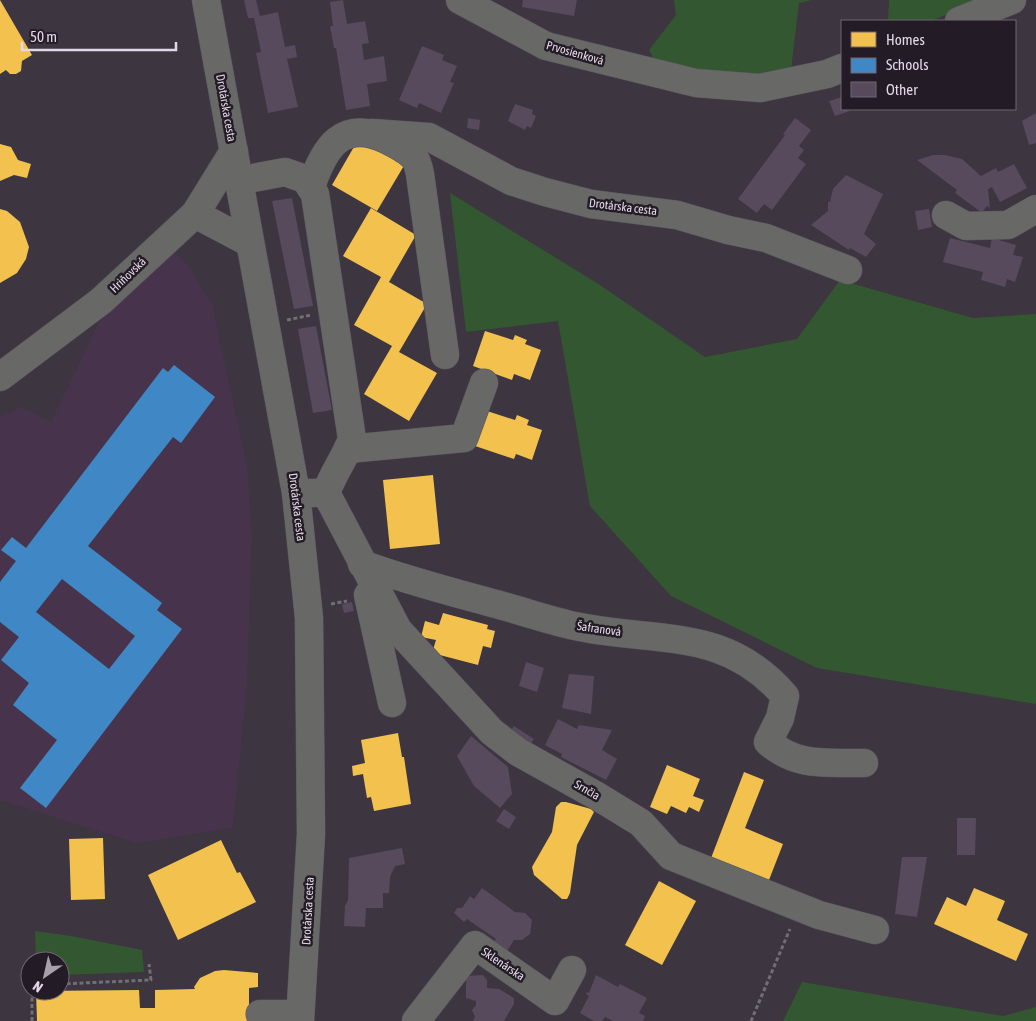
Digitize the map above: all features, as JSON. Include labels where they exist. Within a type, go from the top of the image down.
[{"type":"street","name":"Drotárska cesta","points":[[206,0],[234,151],[237,181],[273,359],[296,493],[309,618],[311,815],[308,922],[300,1018]]},
{"type":"street","name":"Prvosienková","points":[[460,0],[546,46],[640,71],[696,83],[760,88],[827,74],[841,68]]},
{"type":"street","points":[[962,20],[1012,0]]},
{"type":"street","name":"Drotárska cesta","points":[[311,187],[318,165],[340,138],[357,131],[428,137],[511,181],[545,192],[591,204],[677,215],[728,230],[766,238],[848,270]]},
{"type":"street","points":[[372,133],[391,142],[415,159],[420,174],[445,355]]},
{"type":"street","name":"Hriňovská","points":[[0,377],[101,301],[195,214],[234,151]]},
{"type":"street","points":[[237,181],[285,172],[305,179],[315,194],[352,439],[348,449],[333,472],[326,493],[362,564],[392,703]]},
{"type":"street","points":[[946,215],[966,226],[1008,225],[1036,209]]},
{"type":"street","points":[[195,214],[250,243]]},
{"type":"street","points":[[348,449],[464,438],[484,383]]},
{"type":"street","points":[[296,493],[326,493]]},
{"type":"street","name":"Šafranová","points":[[362,564],[404,579],[580,627],[695,641],[723,649],[772,681],[785,696],[780,718],[768,742],[777,750],[802,762],[864,763]]},
{"type":"street","name":"Srnčia","points":[[362,564],[398,630],[492,732],[518,752],[597,796],[641,824],[671,856],[819,915],[875,930]]},
{"type":"street","name":"Sklenárska","points":[[416,1021],[475,946],[555,1001],[572,970]]},
{"type":"street","points":[[260,1014],[300,1018]]},
{"type":"path","points":[[751,1021],[798,907]]},
{"type":"path","points":[[70,984],[151,980],[149,964]]},
{"type":"path","points":[[32,1001],[32,1021]]},
{"type":"shaded area","points":[[174,252],[190,268],[212,304],[247,466],[252,536],[247,684],[233,828],[137,843],[0,800],[0,417],[21,407],[51,422],[99,322],[127,292]]},
{"type":"green space","points":[[674,0],[812,0],[799,3],[790,78],[660,70],[649,50],[676,15]]},
{"type":"green space","points":[[889,0],[986,0],[933,20],[888,20]]},
{"type":"green space","points":[[450,193],[597,283],[705,357],[797,339],[840,280],[973,318],[1036,314],[1036,704],[817,668],[671,596],[590,506],[558,321],[466,332]]},
{"type":"green space","points":[[35,931],[71,936],[142,950],[144,972],[70,975],[70,951],[36,951]]},
{"type":"green space","points":[[802,982],[1003,1016],[1036,1007],[1036,1021],[783,1021]]},
{"type":"building: Homes","points":[[0,0],[32,55],[22,61],[21,71],[16,74],[10,74],[6,70],[0,74]]},
{"type":"building: Homes","points":[[359,138],[405,164],[377,211],[332,185]]},
{"type":"building: Homes","points":[[0,144],[11,147],[18,160],[31,164],[27,178],[14,175],[0,181]]},
{"type":"building: Homes","points":[[371,208],[416,235],[389,282],[427,304],[399,352],[437,373],[409,421],[364,394],[392,346],[354,325],[381,277],[343,256]]},
{"type":"building: Homes","points":[[0,209],[7,211],[20,222],[29,247],[26,259],[17,273],[0,283]]},
{"type":"building: Homes","points":[[485,331],[513,340],[515,335],[527,340],[525,344],[541,350],[530,380],[514,374],[512,380],[473,366]]},
{"type":"building: Homes","points":[[487,411],[515,420],[517,415],[529,420],[527,425],[542,430],[532,460],[516,454],[514,459],[475,446]]},
{"type":"building: Homes","points":[[433,475],[440,544],[390,549],[383,480]]},
{"type":"building: Homes","points":[[443,613],[488,625],[487,629],[495,631],[491,648],[483,646],[478,665],[432,653],[436,640],[421,637],[425,621],[439,625]]},
{"type":"building: Homes","points":[[398,733],[402,757],[404,757],[411,804],[374,811],[371,797],[367,798],[363,774],[353,776],[352,766],[365,763],[361,740]]},
{"type":"building: Homes","points":[[667,765],[700,779],[693,796],[704,800],[699,812],[689,807],[686,813],[671,806],[667,814],[650,807]]},
{"type":"building: Homes","points":[[744,772],[764,780],[745,828],[783,844],[769,880],[708,866]]},
{"type":"building: Homes","points":[[561,802],[591,809],[594,812],[577,845],[570,893],[567,899],[562,899],[534,875],[532,867],[552,832],[556,807]]},
{"type":"building: Homes","points":[[103,838],[105,899],[71,900],[69,839]]},
{"type":"building: Homes","points":[[221,840],[237,873],[240,872],[256,902],[178,940],[148,875]]},
{"type":"building: Homes","points":[[659,881],[696,901],[662,965],[625,945]]},
{"type":"building: Homes","points":[[974,888],[1005,901],[997,920],[1028,934],[1016,961],[934,924],[947,897],[966,906]]},
{"type":"building: Homes","points":[[215,971],[258,973],[258,987],[249,988],[249,1006],[258,1006],[258,1021],[37,1021],[36,1001],[70,1001],[70,991],[139,990],[140,1008],[155,1008],[155,990],[195,989],[194,987],[200,978]]},
{"type":"building: Schools","points":[[174,365],[215,397],[181,443],[173,437],[88,546],[162,603],[157,610],[182,629],[46,808],[20,788],[57,740],[13,705],[29,683],[1,660],[19,637],[0,622],[0,582],[16,561],[1,550],[12,537],[26,548],[163,368],[168,372]],"holes":[[[62,579],[135,636],[109,669],[36,612]]]},
{"type":"building: Other","points":[[244,0],[256,0],[260,16],[278,12],[285,47],[295,45],[297,57],[287,59],[298,107],[268,113],[256,53],[261,52],[254,18],[248,18]]},
{"type":"building: Other","points":[[343,0],[347,24],[365,21],[369,43],[362,44],[364,60],[384,56],[387,81],[367,84],[370,106],[346,110],[336,48],[334,48],[330,26],[333,26],[330,2]]},
{"type":"building: Other","points":[[523,0],[577,0],[574,16],[522,7]]},
{"type":"building: Other","points":[[422,46],[444,55],[442,60],[457,66],[450,82],[454,83],[441,113],[419,103],[417,108],[399,100]]},
{"type":"building: Other","points":[[841,97],[841,110],[850,111],[835,116],[829,101]]},
{"type":"building: Other","points":[[515,104],[533,110],[532,114],[536,116],[531,128],[527,126],[525,130],[508,121]]},
{"type":"building: Other","points":[[1036,113],[1036,143],[1029,145],[1022,121]]},
{"type":"building: Other","points":[[468,118],[480,120],[479,130],[467,128]]},
{"type":"building: Other","points":[[795,118],[811,130],[799,146],[804,150],[798,158],[806,164],[772,210],[764,204],[757,213],[738,199],[785,135],[783,134]]},
{"type":"building: Other","points":[[933,155],[945,155],[962,159],[981,176],[996,168],[998,172],[1014,164],[1027,188],[1000,202],[992,187],[988,189],[990,208],[987,206],[983,211],[986,213],[985,215],[955,193],[957,190],[917,160]]},
{"type":"building: Other","points":[[846,175],[883,194],[864,234],[876,244],[866,257],[850,248],[849,250],[811,225],[828,211],[828,202],[830,202],[833,189]]},
{"type":"building: Other","points":[[292,198],[313,306],[294,309],[272,201]]},
{"type":"building: Other","points":[[929,209],[932,227],[918,230],[915,211]]},
{"type":"building: Other","points":[[950,238],[990,248],[992,238],[1016,245],[1013,255],[1023,257],[1015,282],[1007,279],[1005,287],[981,280],[983,272],[943,262]]},
{"type":"building: Other","points":[[316,326],[332,410],[313,413],[298,329]]},
{"type":"building: Other","points":[[352,602],[354,611],[344,613],[342,604]]},
{"type":"building: Other","points":[[526,662],[544,668],[537,692],[519,686]]},
{"type":"building: Other","points":[[569,674],[594,676],[591,714],[562,708]]},
{"type":"building: Other","points":[[558,719],[577,729],[579,725],[612,730],[602,750],[617,759],[606,780],[561,757],[562,754],[545,745]]},
{"type":"building: Other","points":[[514,726],[534,739],[525,752],[505,737]]},
{"type":"building: Other","points":[[471,736],[508,767],[512,794],[500,808],[474,786],[457,756]]},
{"type":"building: Other","points":[[504,809],[516,817],[509,829],[496,821]]},
{"type":"building: Other","points":[[957,818],[976,818],[975,855],[957,855]]},
{"type":"building: Other","points":[[402,848],[405,864],[395,866],[390,877],[389,893],[383,893],[383,908],[366,908],[365,927],[344,926],[345,906],[348,900],[349,858]]},
{"type":"building: Other","points":[[902,857],[927,857],[917,917],[895,914]]},
{"type":"building: Other","points":[[482,888],[515,912],[525,913],[532,920],[530,934],[522,940],[514,940],[507,951],[493,943],[496,939],[467,919],[464,922],[454,913],[457,908],[462,908],[470,896],[474,899]]},
{"type":"building: Other","points":[[483,975],[487,980],[487,988],[499,989],[514,998],[514,1004],[504,1021],[473,1021],[475,1017],[472,1010],[476,1005],[476,1001],[466,998],[466,976]]},
{"type":"building: Other","points":[[596,975],[618,987],[620,984],[647,998],[639,1013],[645,1016],[643,1021],[613,1021],[605,1017],[602,1021],[594,1021],[580,1013],[589,996],[586,994],[587,992],[589,993]]}]
